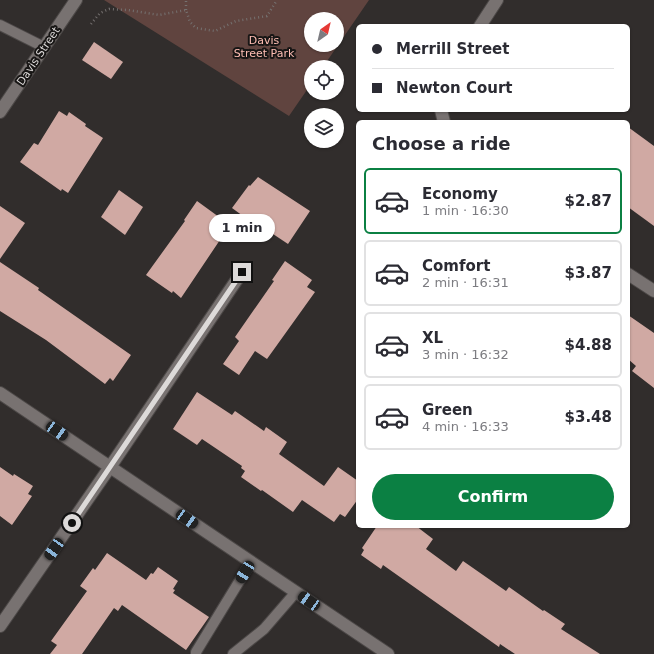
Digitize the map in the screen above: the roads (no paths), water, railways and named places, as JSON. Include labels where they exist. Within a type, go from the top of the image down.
[{"type":"street","name":"Davis Street","points":[[0,112],[76,0]]},
{"type":"street","points":[[481,24],[497,0]]},
{"type":"street","points":[[0,626],[242,272]]},
{"type":"street","points":[[630,275],[654,291]]},
{"type":"street","points":[[0,393],[388,654]]},
{"type":"lane","points":[[0,25],[44,48]]},
{"type":"lane","points":[[196,654],[251,562]]},
{"type":"lane","points":[[233,654],[264,629],[296,592]]},
{"type":"park label","name":"Davis Street Park","points":[[264,46]]}]
